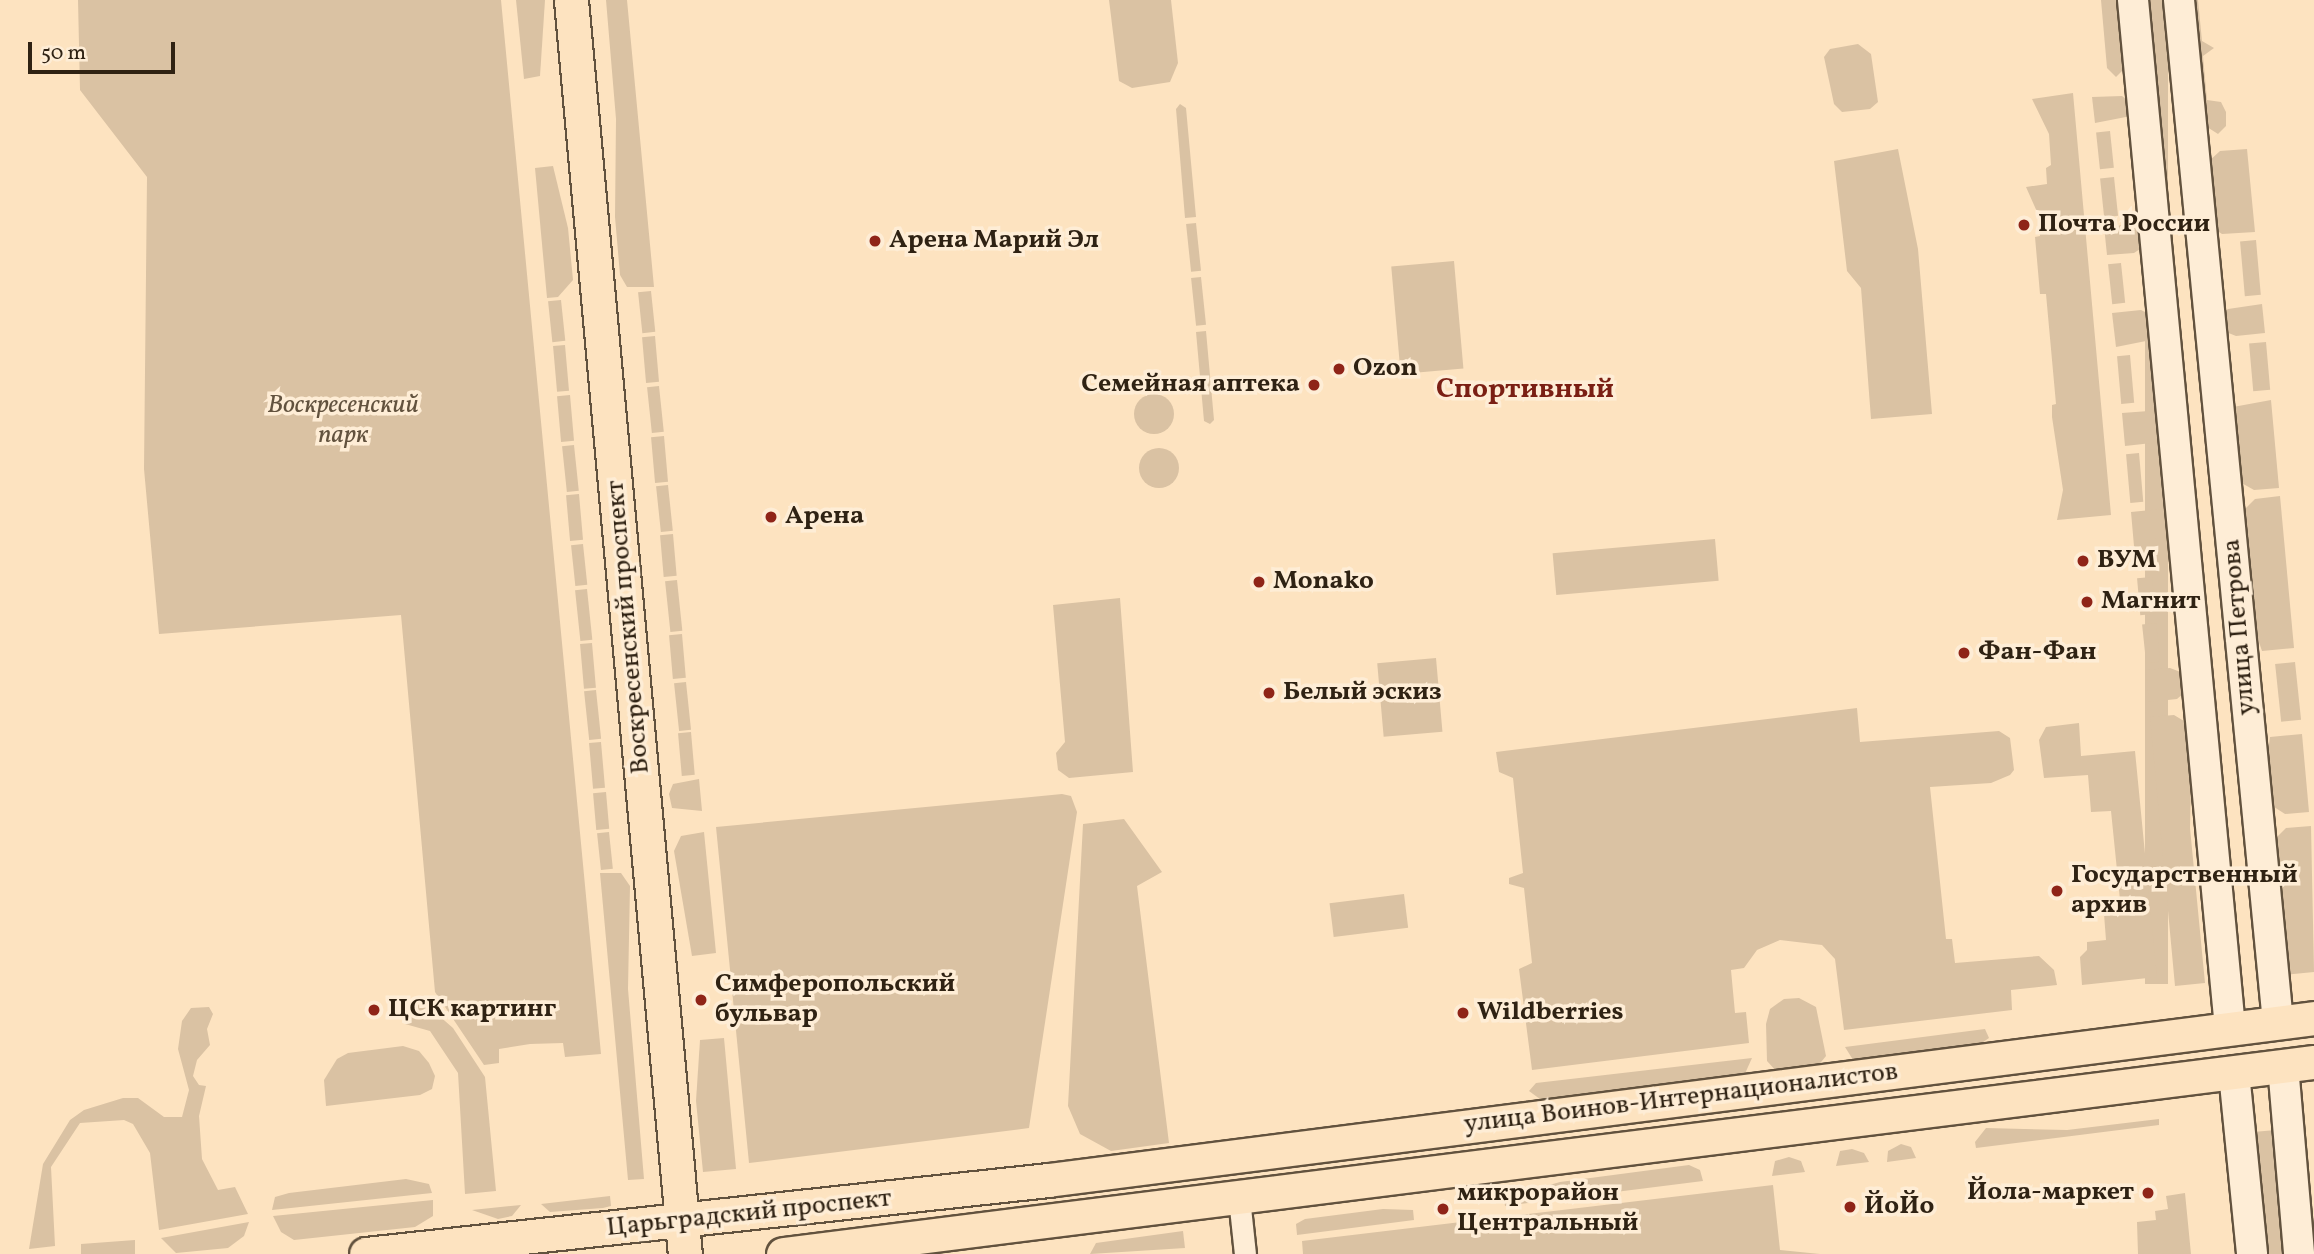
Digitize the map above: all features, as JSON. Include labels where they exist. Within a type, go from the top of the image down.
[{"type":"main road","name":"Воскресенский проспект","points":[[572,0],[684,1238]]},
{"type":"main road","name":"улица Петрова","points":[[2133,0],[2252,1254]]},
{"type":"main road","name":"улица Петрова","points":[[2179,0],[2278,1023],[2298,1064],[2299,1254]]},
{"type":"main road","name":"улица Воинов-Интернационалистов","points":[[1048,1180],[2314,1018]]},
{"type":"main road","name":"улица Воинов-Интернационалистов","points":[[1053,1220],[2298,1064]]},
{"type":"main road","name":"Царьградский проспект","points":[[366,1254],[684,1238],[1048,1180]]},
{"type":"main road","name":"Царьградский проспект","points":[[783,1254],[1053,1220]]},
{"type":"street","points":[[1239,1198],[1245,1254]]},
{"type":"green space","name":"Воскресенский парк","points":[[78,0],[501,0],[601,1054],[565,1057],[563,1043],[530,1044],[499,1049],[499,1063],[484,1065],[435,992],[401,615],[159,634],[144,469],[147,177],[80,90]]},
{"type":"green space","points":[[516,0],[545,0],[540,76],[524,79]]},
{"type":"green space","points":[[606,0],[627,0],[654,287],[627,287],[620,275],[615,217],[616,119]]},
{"type":"green space","points":[[1109,0],[1171,0],[1178,63],[1170,82],[1132,88],[1119,81]]},
{"type":"green space","points":[[2101,0],[2121,0],[2127,66],[2116,77],[2107,68]]},
{"type":"green space","points":[[2145,0],[2168,0],[2168,984],[2145,984]]},
{"type":"green space","points":[[2191,0],[2198,0],[2202,41],[2214,48],[2203,56],[2207,100],[2221,102],[2226,112],[2226,126],[2218,134],[2204,125]]},
{"type":"green space","points":[[1858,44],[1871,54],[1878,102],[1870,109],[1842,112],[1834,104],[1824,57],[1830,49]]},
{"type":"green space","points":[[2073,93],[2111,515],[2057,520],[2063,490],[2052,417],[2052,405],[2056,404],[2046,294],[2040,294],[2035,237],[2040,236],[2038,214],[2026,187],[2047,184],[2046,168],[2051,165],[2049,134],[2032,99]]},
{"type":"green space","points":[[2122,96],[2131,103],[2131,116],[2095,123],[2092,97]]},
{"type":"green space","points":[[1180,104],[1186,108],[1196,217],[1185,218],[1176,109]]},
{"type":"green space","points":[[2110,131],[2114,168],[2100,169],[2096,132]]},
{"type":"green space","points":[[1898,149],[1918,249],[1932,414],[1871,419],[1861,288],[1847,271],[1834,161]]},
{"type":"green space","points":[[2247,149],[2255,232],[2222,234],[2213,228],[2208,162],[2220,151]]},
{"type":"green space","points":[[553,166],[568,228],[573,280],[558,297],[547,298],[535,168]]},
{"type":"green space","points":[[2114,177],[2118,216],[2104,217],[2100,178]]},
{"type":"green space","points":[[1196,223],[1201,271],[1191,272],[1186,224]]},
{"type":"green space","points":[[2104,226],[2140,227],[2143,247],[2134,253],[2107,255]]},
{"type":"green space","points":[[2256,240],[2261,295],[2245,296],[2240,241]]},
{"type":"green space","points":[[1454,261],[1463,369],[1401,374],[1391,266]]},
{"type":"green space","points":[[2121,263],[2125,303],[2112,304],[2108,264]]},
{"type":"green space","points":[[1201,277],[1206,325],[1196,326],[1191,278]]},
{"type":"green space","points":[[651,291],[655,332],[642,333],[638,292]]},
{"type":"green space","points":[[561,300],[565,341],[552,342],[548,301]]},
{"type":"green space","points":[[2262,304],[2265,333],[2236,336],[2226,332],[2224,312],[2228,309]]},
{"type":"green space","points":[[2141,310],[2149,314],[2151,340],[2116,347],[2112,313]]},
{"type":"green space","points":[[1206,331],[1214,420],[1210,424],[1204,421],[1196,332]]},
{"type":"green space","points":[[655,336],[659,382],[646,383],[642,337]]},
{"type":"green space","points":[[2266,342],[2270,390],[2253,391],[2249,343]]},
{"type":"green space","points":[[565,345],[569,391],[557,392],[553,346]]},
{"type":"green space","points":[[2130,355],[2134,403],[2121,404],[2117,356]]},
{"type":"green space","points":[[659,386],[664,432],[652,433],[647,387]]},
{"type":"green space","points":[[1154,394],[1168,400],[1174,414],[1168,428],[1154,434],[1140,428],[1134,414],[1140,400]]},
{"type":"green space","points":[[570,395],[574,441],[561,442],[557,396]]},
{"type":"green space","points":[[2271,400],[2279,488],[2254,490],[2238,481],[2233,407]]},
{"type":"green space","points":[[2149,411],[2159,416],[2160,437],[2152,443],[2125,446],[2122,413]]},
{"type":"green space","points":[[664,436],[668,482],[655,483],[651,437]]},
{"type":"green space","points":[[574,445],[579,491],[567,492],[562,446]]},
{"type":"green space","points":[[1159,448],[1173,454],[1179,468],[1173,482],[1159,488],[1145,482],[1139,468],[1145,454]]},
{"type":"green space","points":[[2139,453],[2143,502],[2130,503],[2126,454]]},
{"type":"green space","points":[[668,485],[673,531],[661,532],[656,486]]},
{"type":"green space","points":[[579,494],[583,540],[570,541],[566,495]]},
{"type":"green space","points":[[2280,496],[2294,648],[2262,651],[2247,607],[2241,513],[2255,499]]},
{"type":"green space","points":[[2161,509],[2170,516],[2171,528],[2163,537],[2149,539],[2151,568],[2136,569],[2131,512]]},
{"type":"green space","points":[[673,534],[677,576],[664,577],[660,535]]},
{"type":"green space","points":[[1715,539],[1719,581],[1556,595],[1553,553]]},
{"type":"green space","points":[[583,544],[587,585],[575,586],[571,545]]},
{"type":"green space","points":[[2152,577],[2155,614],[2140,615],[2137,578]]},
{"type":"green space","points":[[677,580],[682,631],[670,632],[665,581]]},
{"type":"green space","points":[[587,589],[592,640],[580,641],[575,590]]},
{"type":"green space","points":[[1120,598],[1133,772],[1069,778],[1058,770],[1056,753],[1065,742],[1053,605]]},
{"type":"green space","points":[[2156,623],[2160,662],[2146,663],[2142,624]]},
{"type":"green space","points":[[682,634],[686,678],[673,679],[669,635]]},
{"type":"green space","points":[[592,643],[596,688],[584,689],[580,644]]},
{"type":"green space","points":[[1436,658],[1442,732],[1384,737],[1377,663]]},
{"type":"green space","points":[[2295,662],[2301,720],[2281,722],[2275,664]]},
{"type":"green space","points":[[2170,668],[2183,673],[2185,692],[2177,699],[2149,702],[2146,670]]},
{"type":"green space","points":[[686,682],[691,730],[679,731],[674,683]]},
{"type":"green space","points":[[596,690],[601,739],[589,740],[584,691]]},
{"type":"green space","points":[[1857,708],[1860,742],[1999,731],[2010,738],[2014,770],[2010,775],[1991,783],[1930,787],[1946,939],[1952,939],[1955,963],[2039,956],[2054,970],[2057,985],[2011,990],[2012,1010],[1844,1030],[1835,959],[1822,945],[1780,940],[1757,950],[1744,968],[1731,970],[1735,1013],[1746,1012],[1749,1043],[1532,1070],[1519,969],[1532,963],[1524,888],[1509,884],[1509,878],[1523,873],[1513,778],[1499,772],[1496,752]]},
{"type":"green space","points":[[2174,715],[2189,724],[2192,740],[2190,828],[2205,983],[2175,986],[2150,717]]},
{"type":"green space","points":[[2079,723],[2081,756],[2135,751],[2157,977],[2082,985],[2080,957],[2087,950],[2087,942],[2106,940],[2103,901],[2120,900],[2111,811],[2091,812],[2088,775],[2044,778],[2039,740],[2046,727]]},
{"type":"green space","points":[[691,732],[695,775],[682,776],[678,733]]},
{"type":"green space","points":[[2302,734],[2309,812],[2285,814],[2268,803],[2264,781],[2270,737]]},
{"type":"green space","points":[[601,742],[605,788],[593,789],[589,743]]},
{"type":"green space","points":[[699,779],[702,811],[672,808],[669,794],[673,784]]},
{"type":"green space","points":[[606,792],[609,829],[596,830],[593,793]]},
{"type":"green space","points":[[1062,794],[1071,796],[1077,812],[1029,1128],[749,1163],[716,827]]},
{"type":"green space","points":[[1124,819],[1162,872],[1137,886],[1169,1143],[1111,1151],[1080,1134],[1068,1106],[1083,824]]},
{"type":"green space","points":[[2311,826],[2314,972],[2282,975],[2272,842],[2286,828]]},
{"type":"green space","points":[[609,832],[613,869],[601,870],[597,833]]},
{"type":"green space","points":[[704,832],[716,953],[692,956],[674,851],[681,836]]},
{"type":"green space","points":[[600,873],[621,873],[630,886],[628,989],[644,1179],[628,1180]]},
{"type":"green space","points":[[1404,894],[1408,928],[1334,937],[1330,903]]},
{"type":"green space","points":[[1799,998],[1816,1007],[1826,1056],[1817,1067],[1777,1072],[1767,1061],[1766,1024],[1770,1009],[1784,999]]},
{"type":"green space","points":[[405,1001],[429,1007],[453,1028],[485,1077],[496,1191],[465,1194],[458,1073],[430,1031],[405,1024]]},
{"type":"green space","points":[[209,1007],[213,1014],[207,1029],[210,1045],[197,1060],[193,1076],[199,1085],[206,1086],[199,1116],[202,1159],[218,1190],[235,1187],[248,1214],[159,1230],[150,1153],[133,1124],[124,1120],[80,1123],[51,1167],[55,1246],[29,1249],[43,1164],[70,1120],[84,1110],[123,1098],[138,1098],[164,1117],[182,1117],[189,1090],[178,1049],[182,1021],[191,1008]]},
{"type":"green space","points":[[1985,1029],[1989,1038],[1976,1047],[1855,1063],[1845,1047]]},
{"type":"green space","points":[[724,1038],[736,1169],[703,1172],[696,1101],[700,1040]]},
{"type":"green space","points":[[403,1046],[419,1051],[429,1063],[435,1076],[432,1089],[420,1095],[326,1106],[324,1080],[337,1059],[348,1053]]},
{"type":"green space","points":[[1752,1058],[1743,1078],[1544,1102],[1529,1091],[1536,1083]]},
{"type":"green space","points":[[2159,1119],[2159,1125],[1976,1148],[1975,1142],[1986,1128],[2067,1130]]},
{"type":"green space","points":[[2276,1130],[2287,1254],[2264,1254],[2253,1132]]},
{"type":"green space","points":[[1901,1144],[1911,1147],[1916,1158],[1887,1162],[1888,1151]]},
{"type":"green space","points":[[1852,1149],[1864,1153],[1869,1162],[1836,1166],[1840,1151]]},
{"type":"green space","points":[[1789,1157],[1801,1161],[1805,1172],[1772,1176],[1775,1161]]},
{"type":"green space","points":[[1689,1165],[1700,1170],[1703,1181],[1505,1206],[1504,1198],[1560,1182]]},
{"type":"green space","points":[[406,1179],[429,1184],[432,1193],[272,1210],[275,1197],[289,1193]]},
{"type":"green space","points":[[1773,1185],[1780,1250],[1820,1254],[1303,1254],[1302,1241]]},
{"type":"green space","points":[[2185,1193],[2191,1254],[2138,1254],[2137,1222],[2156,1220],[2155,1211],[2168,1209],[2166,1196]]},
{"type":"green space","points":[[610,1196],[611,1206],[603,1208],[550,1212],[541,1204]]},
{"type":"green space","points":[[433,1200],[433,1216],[415,1227],[294,1240],[281,1232],[273,1216]]},
{"type":"green space","points":[[521,1205],[512,1216],[498,1219],[472,1210]]},
{"type":"green space","points":[[1383,1209],[1413,1210],[1414,1220],[1297,1235],[1296,1224],[1305,1219]]},
{"type":"green space","points":[[249,1222],[244,1236],[228,1248],[176,1253],[161,1238]]},
{"type":"green space","points":[[1183,1231],[1185,1248],[1090,1254],[1096,1243]]},
{"type":"green space","points":[[135,1240],[135,1254],[81,1254],[81,1244]]},
{"type":"place","name":"Почта России","points":[[2024,225]]},
{"type":"place","name":"Арена Марий Эл","points":[[875,241]]},
{"type":"place","name":"Ozon","points":[[1339,369]]},
{"type":"place","name":"Семейная аптека","points":[[1314,385]]},
{"type":"place","name":"Арена","points":[[771,517]]},
{"type":"place","name":"ВУМ","points":[[2083,561]]},
{"type":"place","name":"Monako","points":[[1259,582]]},
{"type":"place","name":"Магнит","points":[[2087,602]]},
{"type":"place","name":"Фан-Фан","points":[[1964,653]]},
{"type":"place","name":"Белый эскиз","points":[[1269,693]]},
{"type":"place","name":"Государственный архив","points":[[2057,891]]},
{"type":"place","name":"Симферопольский бульвар","points":[[701,1000]]},
{"type":"place","name":"ЦСК картинг","points":[[374,1010]]},
{"type":"place","name":"Wildberries","points":[[1463,1013]]},
{"type":"place","name":"Йола-маркет","points":[[2148,1193]]},
{"type":"place","name":"ЙоЙо","points":[[1850,1207]]},
{"type":"place","name":"микрорайон Центральный","points":[[1443,1209]]},
{"type":"district","name":"Спортивный","points":[[1525,390]]}]
